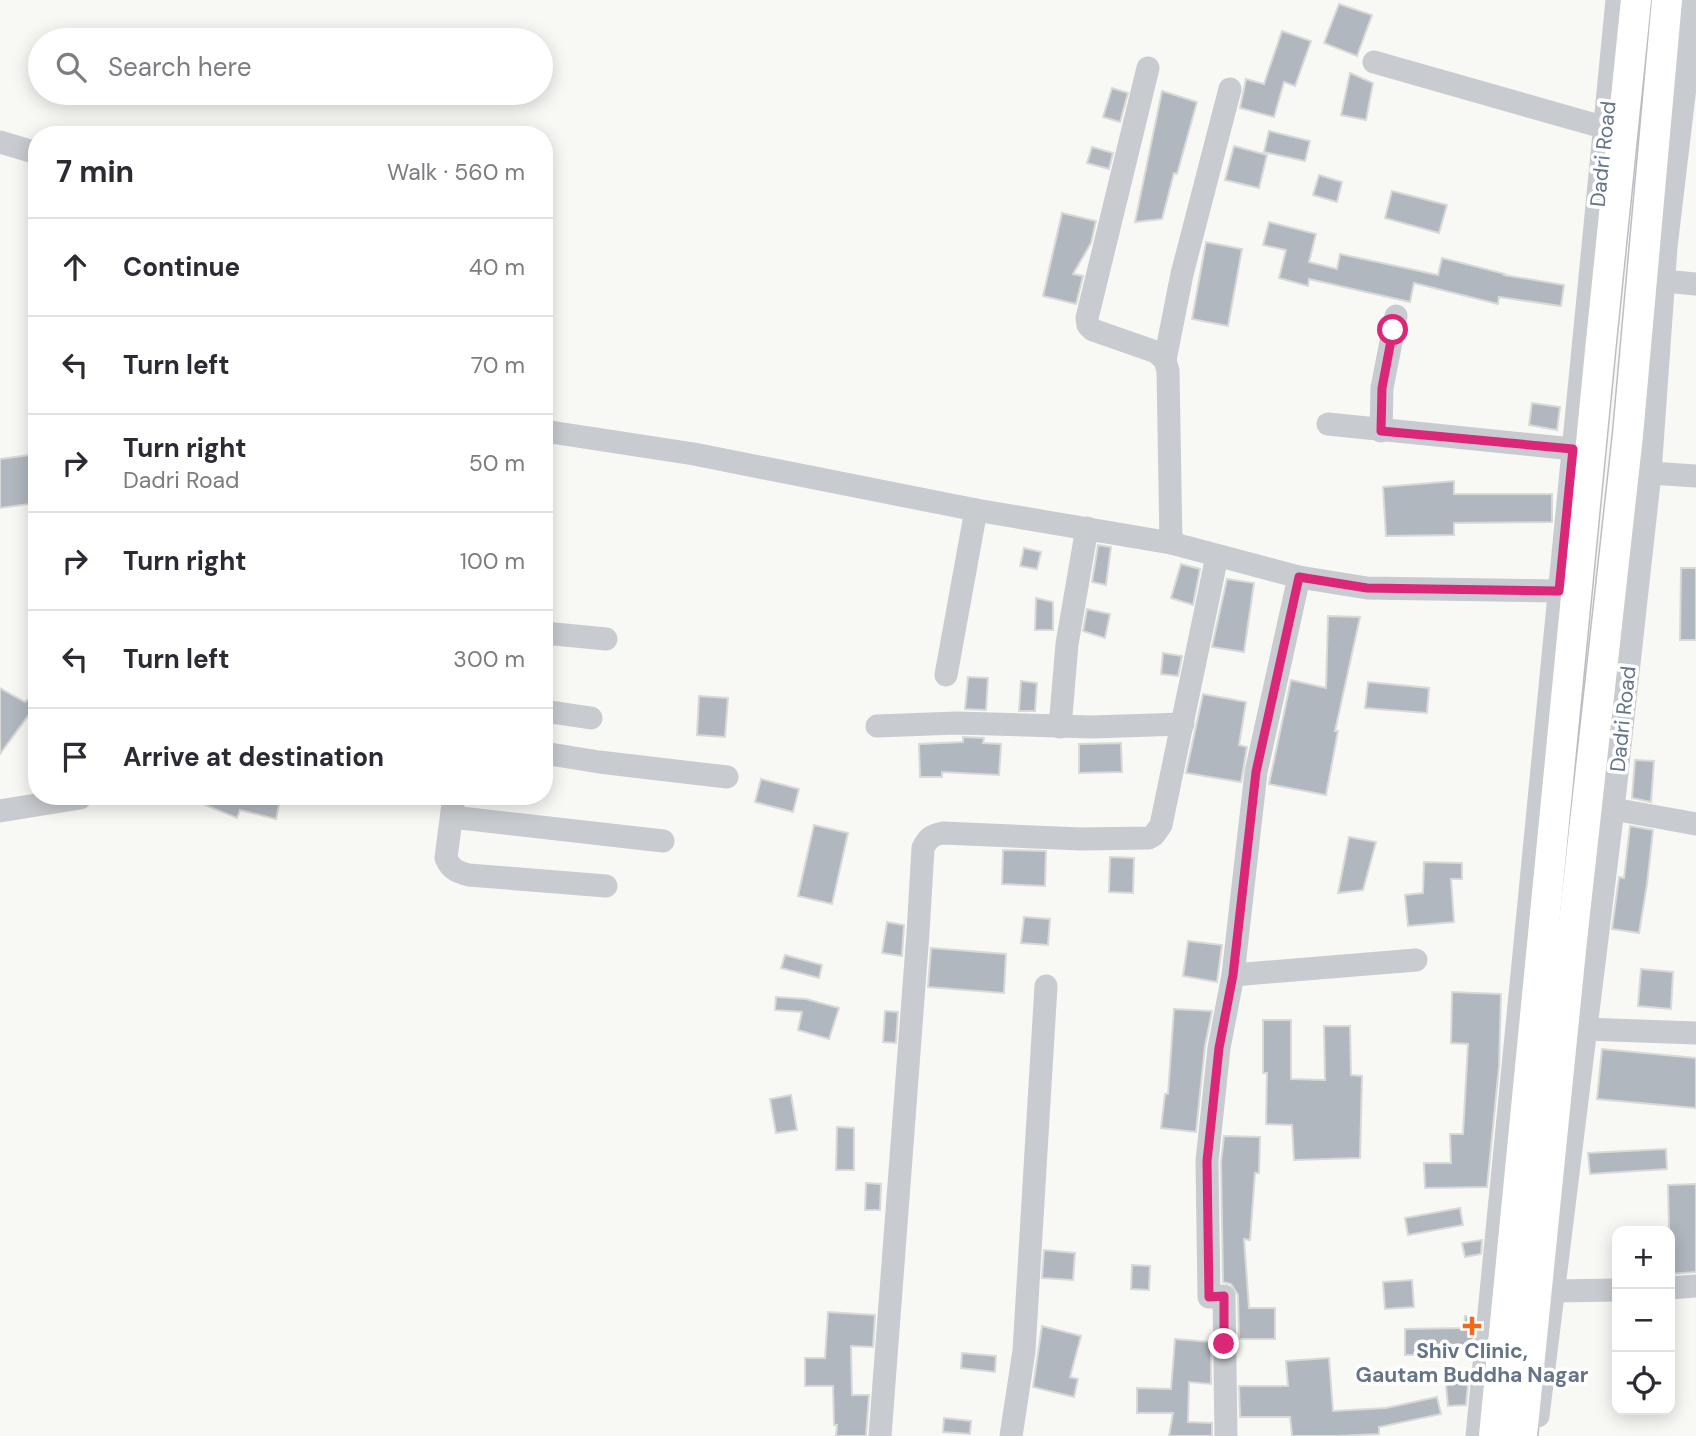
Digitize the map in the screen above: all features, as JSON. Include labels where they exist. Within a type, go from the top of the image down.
[{"type":"main road","points":[[1494,1436],[1636,0]]},
{"type":"main road","points":[[1521,1436],[1573,926],[1628,435],[1667,0]]},
{"type":"street","name":"Dadri Road","points":[[1477,1436],[1617,0]]},
{"type":"street","name":"Dadri Road","points":[[1535,1436],[1613,809],[1650,473],[1664,281],[1693,0]]},
{"type":"street","points":[[1374,62],[1606,128]]},
{"type":"street","points":[[1148,68],[1087,318],[1088,325],[1101,334],[1156,352],[1165,360]]},
{"type":"street","points":[[1171,543],[1168,371],[1165,360],[1182,274],[1230,89]]},
{"type":"street","points":[[0,142],[28,150]]},
{"type":"street","points":[[1664,281],[1696,284]]},
{"type":"street","points":[[1381,431],[1382,388],[1395,316]]},
{"type":"street","points":[[1328,424],[1573,449]]},
{"type":"street","points":[[553,432],[694,454],[976,510],[1171,543],[1299,577],[1367,588],[1559,591]]},
{"type":"street","points":[[1650,473],[1696,476]]},
{"type":"street","points":[[946,675],[976,510]]},
{"type":"street","points":[[1060,727],[1067,644],[1087,528]]},
{"type":"street","points":[[880,1436],[923,848],[927,839],[934,834],[1081,839],[1149,838],[1158,831],[1217,556]]},
{"type":"street","points":[[1226,1436],[1224,1296],[1209,1297],[1207,1161],[1219,1048],[1233,975],[1256,772],[1299,577]]},
{"type":"street","points":[[553,634],[606,639]]},
{"type":"street","points":[[553,712],[591,718]]},
{"type":"street","points":[[877,726],[957,723],[1060,727],[1183,724]]},
{"type":"street","points":[[553,754],[727,777]]},
{"type":"street","points":[[0,811],[37,805]]},
{"type":"street","points":[[606,886],[457,871],[449,866],[446,858],[453,807],[663,841]]},
{"type":"street","points":[[1613,809],[1696,824]]},
{"type":"street","points":[[1233,975],[1416,960]]},
{"type":"street","points":[[1011,1436],[1024,1352],[1045,986]]},
{"type":"street","points":[[1584,1029],[1696,1033]]},
{"type":"street","points":[[1675,1288],[1696,1286]]},
{"type":"street","points":[[1555,1291],[1612,1290]]},
{"type":"building","points":[[1339,4],[1372,15],[1357,56],[1324,43]]},
{"type":"building","points":[[1282,31],[1311,41],[1295,86],[1284,82],[1274,117],[1240,108],[1246,79],[1264,84]]},
{"type":"building","points":[[1350,73],[1373,83],[1366,120],[1341,115]]},
{"type":"building","points":[[1112,88],[1128,93],[1120,122],[1103,117]]},
{"type":"building","points":[[1162,91],[1197,102],[1162,219],[1135,222]]},
{"type":"building","points":[[1269,131],[1310,141],[1305,161],[1264,152]]},
{"type":"building","points":[[1234,146],[1267,155],[1259,188],[1225,180]]},
{"type":"building","points":[[1092,147],[1113,153],[1109,169],[1087,163]]},
{"type":"building","points":[[1319,175],[1342,182],[1337,202],[1313,195]]},
{"type":"building","points":[[1392,191],[1447,205],[1439,233],[1385,218]]},
{"type":"building","points":[[1062,213],[1096,221],[1091,243],[1073,274],[1083,276],[1076,304],[1043,296]]},
{"type":"building","points":[[1269,222],[1316,234],[1309,262],[1337,269],[1340,254],[1438,275],[1442,258],[1504,275],[1564,285],[1561,306],[1499,297],[1498,304],[1414,283],[1410,302],[1309,279],[1308,286],[1279,278],[1286,250],[1263,245]]},
{"type":"building","points":[[1206,242],[1242,249],[1228,326],[1192,319]]},
{"type":"building","points":[[1532,403],[1560,407],[1557,430],[1529,425]]},
{"type":"building","points":[[28,455],[28,504],[0,508],[0,459]]},
{"type":"building","points":[[1454,481],[1454,494],[1552,494],[1552,522],[1454,523],[1454,535],[1386,536],[1383,487]]},
{"type":"building","points":[[1098,545],[1111,547],[1106,585],[1092,582]]},
{"type":"building","points":[[1024,548],[1041,552],[1037,569],[1020,566]]},
{"type":"building","points":[[1181,564],[1200,569],[1193,605],[1171,598]]},
{"type":"building","points":[[1681,568],[1696,568],[1696,640],[1680,640]]},
{"type":"building","points":[[1227,579],[1254,583],[1244,652],[1212,647]]},
{"type":"building","points":[[1036,598],[1053,602],[1053,630],[1035,630]]},
{"type":"building","points":[[1087,609],[1110,614],[1105,638],[1083,631]]},
{"type":"building","points":[[1328,616],[1360,617],[1335,731],[1338,731],[1326,795],[1269,784],[1291,680],[1326,688]]},
{"type":"building","points":[[1163,653],[1182,656],[1178,676],[1161,674]]},
{"type":"building","points":[[968,677],[988,678],[986,710],[965,709]]},
{"type":"building","points":[[1021,681],[1037,683],[1035,711],[1019,711]]},
{"type":"building","points":[[1368,682],[1429,688],[1427,713],[1365,708]]},
{"type":"building","points":[[0,688],[25,702],[28,700],[28,716],[0,754]]},
{"type":"building","points":[[1203,694],[1246,702],[1239,745],[1247,747],[1241,782],[1186,773]]},
{"type":"building","points":[[699,696],[728,698],[725,737],[697,735]]},
{"type":"building","points":[[963,737],[984,738],[983,743],[1001,744],[999,775],[942,772],[942,777],[920,777],[919,744],[963,742]]},
{"type":"building","points":[[1121,743],[1122,772],[1079,773],[1079,744]]},
{"type":"building","points":[[1635,760],[1654,761],[1651,802],[1632,798]]},
{"type":"building","points":[[761,779],[799,789],[793,812],[755,802]]},
{"type":"building","points":[[205,805],[279,805],[276,819],[240,810],[237,818]]},
{"type":"building","points":[[814,825],[848,833],[832,904],[798,896]]},
{"type":"building","points":[[1630,826],[1653,830],[1639,933],[1612,929],[1619,877],[1624,878]]},
{"type":"building","points":[[1349,837],[1376,842],[1363,890],[1338,893]]},
{"type":"building","points":[[1003,850],[1046,851],[1045,886],[1002,884]]},
{"type":"building","points":[[1110,857],[1134,858],[1133,893],[1109,892]]},
{"type":"building","points":[[1424,862],[1462,863],[1462,879],[1451,879],[1454,922],[1408,926],[1405,895],[1423,893]]},
{"type":"building","points":[[1024,917],[1050,919],[1048,945],[1021,943]]},
{"type":"building","points":[[887,922],[904,925],[902,956],[882,953]]},
{"type":"building","points":[[1188,941],[1222,945],[1217,982],[1183,976]]},
{"type":"building","points":[[931,948],[1006,954],[1004,993],[928,987]]},
{"type":"building","points":[[785,955],[822,965],[819,978],[781,968]]},
{"type":"building","points":[[1641,969],[1673,972],[1671,1009],[1638,1006]]},
{"type":"building","points":[[1452,992],[1501,994],[1499,1066],[1487,1187],[1425,1188],[1424,1163],[1451,1163],[1450,1134],[1463,1134],[1468,1044],[1451,1043]]},
{"type":"building","points":[[776,997],[806,999],[839,1008],[829,1039],[798,1030],[802,1012],[775,1010]]},
{"type":"building","points":[[1174,1009],[1212,1011],[1205,1046],[1196,1132],[1161,1128],[1165,1094],[1168,1094]]},
{"type":"building","points":[[885,1011],[898,1012],[896,1043],[883,1042]]},
{"type":"building","points":[[1263,1020],[1291,1020],[1291,1079],[1325,1080],[1324,1026],[1350,1026],[1351,1075],[1362,1076],[1360,1158],[1294,1160],[1292,1125],[1266,1124],[1267,1073],[1263,1073]]},
{"type":"building","points":[[1602,1049],[1696,1058],[1696,1108],[1597,1099]]},
{"type":"building","points":[[791,1095],[797,1130],[776,1133],[770,1099]]},
{"type":"building","points":[[837,1127],[854,1128],[854,1170],[836,1170]]},
{"type":"building","points":[[1224,1136],[1260,1137],[1259,1173],[1255,1173],[1250,1240],[1244,1239],[1249,1308],[1275,1308],[1275,1339],[1239,1339],[1238,1295],[1231,1284],[1223,1282],[1221,1162]]},
{"type":"building","points":[[1666,1149],[1667,1169],[1590,1174],[1588,1153]]},
{"type":"building","points":[[866,1183],[881,1184],[880,1210],[865,1210]]},
{"type":"building","points":[[1696,1184],[1696,1272],[1675,1274],[1675,1226],[1669,1226],[1668,1185]]},
{"type":"building","points":[[1460,1208],[1463,1225],[1408,1235],[1405,1218]]},
{"type":"building","points":[[1482,1240],[1481,1254],[1465,1257],[1462,1243]]},
{"type":"building","points":[[1044,1250],[1075,1253],[1073,1280],[1042,1278]]},
{"type":"building","points":[[1132,1265],[1150,1266],[1149,1290],[1131,1289]]},
{"type":"building","points":[[1412,1280],[1414,1307],[1385,1309],[1383,1282]]},
{"type":"building","points":[[828,1312],[875,1315],[873,1347],[851,1346],[852,1395],[869,1395],[866,1436],[836,1436],[833,1386],[805,1386],[805,1358],[825,1358]]},
{"type":"building","points":[[1465,1316],[1475,1317],[1472,1345],[1443,1345],[1443,1355],[1405,1355],[1405,1329],[1464,1328]]},
{"type":"building","points":[[1042,1326],[1081,1336],[1070,1377],[1078,1379],[1074,1397],[1033,1387]]},
{"type":"building","points":[[1175,1339],[1211,1342],[1211,1384],[1189,1382],[1188,1422],[1212,1423],[1212,1436],[1169,1436],[1173,1413],[1137,1413],[1137,1388],[1171,1389]]},
{"type":"building","points":[[962,1353],[996,1356],[995,1372],[961,1368]]},
{"type":"building","points":[[1329,1358],[1333,1411],[1386,1408],[1437,1397],[1441,1414],[1379,1427],[1379,1434],[1337,1436],[1292,1436],[1290,1417],[1240,1417],[1239,1386],[1288,1386],[1286,1361]]},
{"type":"building","points":[[1469,1373],[1466,1405],[1448,1406],[1445,1375]]},
{"type":"building","points":[[944,1418],[971,1421],[970,1434],[943,1432]]},
{"type":"place","name":"Shiv Clinic, Gautam Buddha Nagar","points":[[1472,1326]]},
{"type":"route","points":[[1224,1344],[1224,1296],[1209,1297],[1207,1161],[1219,1048],[1240,920],[1256,772],[1299,577],[1367,588],[1559,591],[1573,449],[1381,431],[1382,388],[1393,330]]}]
